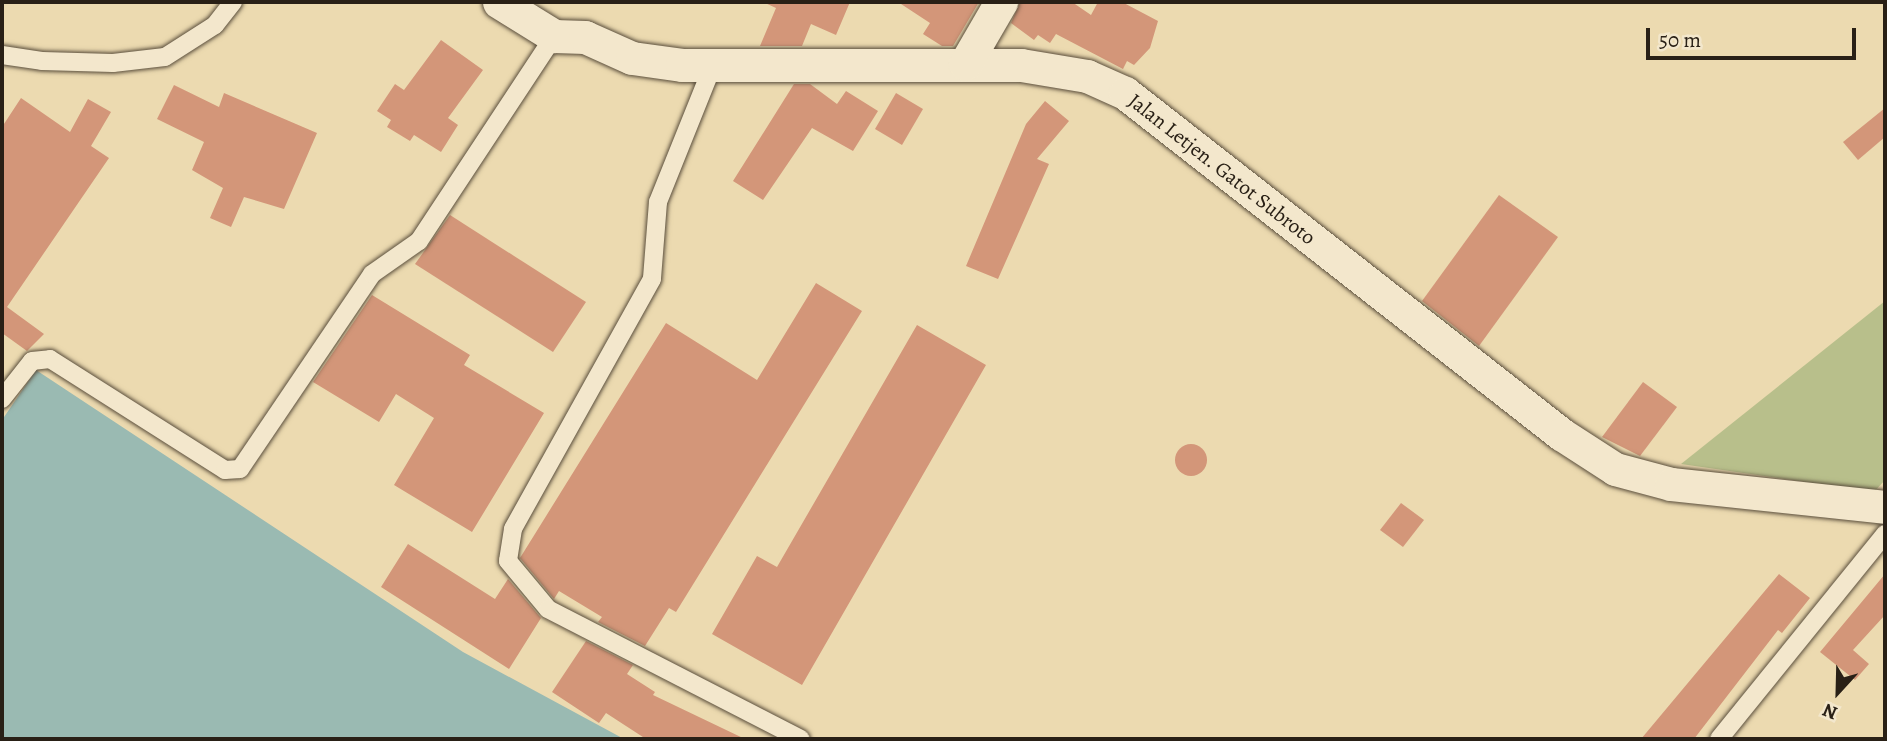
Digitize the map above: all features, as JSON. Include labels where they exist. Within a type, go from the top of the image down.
[{"type":"street","name":"Jalan Letjen. Gatot Subroto","points":[[499,2],[554,36],[585,37],[632,58],[713,65],[1021,65],[1087,76],[1125,93],[1561,434],[1615,470],[1671,484],[1885,507]]},
{"type":"street","points":[[965,64],[1001,2]]},
{"type":"lane","points":[[2,55],[42,61],[113,63],[165,57],[215,25],[233,2]]},
{"type":"lane","points":[[2,399],[32,361],[50,359],[225,470],[240,469],[372,274],[419,241],[554,36]]},
{"type":"lane","points":[[713,65],[659,202],[652,279],[513,530],[508,561],[548,610],[801,739]]},
{"type":"lane","points":[[1719,739],[1885,534]]},
{"type":"green space","points":[[1885,301],[1885,480],[1874,492],[1681,464]]},
{"type":"water","points":[[36,370],[463,652],[624,739],[2,739],[2,420]]},
{"type":"building","points":[[763,2],[850,2],[836,35],[811,24],[802,46],[760,46],[776,8]]},
{"type":"building","points":[[898,2],[979,2],[953,46],[942,46],[923,34],[930,23]]},
{"type":"building","points":[[1020,2],[1072,2],[1091,15],[1098,2],[1122,2],[1158,21],[1150,48],[1134,65],[1127,61],[1123,69],[1056,34],[1050,43],[1038,35],[1034,40],[1011,23]]},
{"type":"building","points":[[441,40],[483,70],[448,118],[458,125],[441,152],[414,135],[410,141],[387,127],[391,120],[377,111],[395,84],[404,90]]},
{"type":"building","points":[[794,84],[810,84],[837,104],[846,91],[878,111],[853,151],[812,128],[763,200],[733,181]]},
{"type":"building","points":[[174,85],[219,107],[224,93],[317,133],[284,209],[244,197],[231,227],[210,218],[223,188],[192,170],[204,142],[157,119]]},
{"type":"building","points":[[896,93],[923,109],[902,145],[875,129]]},
{"type":"building","points":[[21,98],[70,132],[88,99],[111,112],[91,146],[109,158],[7,307],[44,334],[27,351],[2,333],[2,127]]},
{"type":"building","points":[[1045,101],[1069,121],[1037,159],[1049,164],[998,279],[966,266],[1026,124]]},
{"type":"building","points":[[1885,108],[1885,137],[1858,160],[1843,142]]},
{"type":"building","points":[[1499,195],[1558,237],[1479,346],[1422,301]]},
{"type":"building","points":[[450,215],[586,302],[553,352],[415,264]]},
{"type":"building","points":[[816,283],[862,311],[676,612],[669,608],[645,646],[598,622],[602,617],[559,591],[554,599],[520,558],[666,323],[757,380]]},
{"type":"building","points":[[372,295],[470,355],[464,365],[544,413],[472,532],[394,485],[434,418],[396,394],[379,422],[313,382]]},
{"type":"building","points":[[917,325],[986,365],[802,685],[712,634],[757,556],[777,567]]},
{"type":"building","points":[[1643,382],[1677,407],[1640,456],[1602,437]]},
{"type":"building","points":[[1191,444],[1202,449],[1207,460],[1202,471],[1191,476],[1180,471],[1175,460],[1180,449]]},
{"type":"building","points":[[1401,503],[1424,520],[1403,547],[1380,530]]},
{"type":"building","points":[[408,544],[495,599],[508,579],[541,618],[509,669],[381,587]]},
{"type":"building","points":[[1779,574],[1810,598],[1782,633],[1778,630],[1694,739],[1641,739]]},
{"type":"building","points":[[1885,574],[1885,615],[1853,650],[1869,664],[1855,680],[1820,652]]},
{"type":"building","points":[[586,641],[633,665],[627,674],[655,692],[653,695],[745,739],[646,739],[606,713],[599,723],[552,692]]}]
